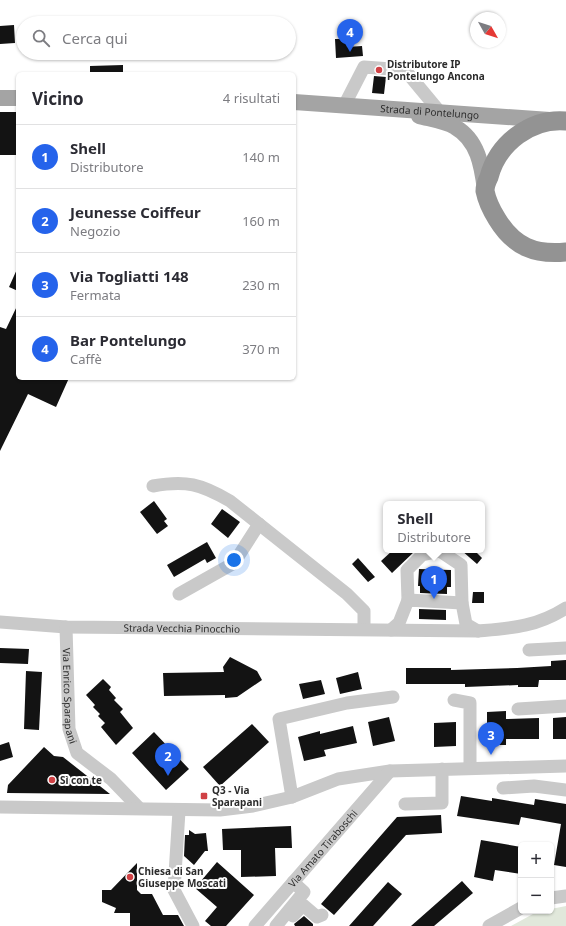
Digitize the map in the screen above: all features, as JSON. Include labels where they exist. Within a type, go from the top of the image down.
[{"type":"highway","points":[[560,120],[536,126],[517,136],[506,144],[491,167],[485,190],[494,214],[511,239],[538,252],[550,254],[566,252]]},
{"type":"main road","points":[[0,98],[16,98]]},
{"type":"main road","name":"Strada di Pontelungo","points":[[296,102],[344,104],[560,120]]},
{"type":"main road","points":[[396,108],[455,127],[469,139],[476,150],[482,166],[485,190]]},
{"type":"street","points":[[344,104],[364,67],[405,70],[439,111]]},
{"type":"street","points":[[153,486],[170,483],[190,484],[209,488],[230,501],[347,594],[364,611],[364,629]]},
{"type":"street","points":[[179,594],[234,563],[259,524]]},
{"type":"street","points":[[391,630],[399,623],[408,600],[407,570],[422,555],[429,553]]},
{"type":"street","points":[[444,553],[461,565],[462,603],[466,624],[478,631]]},
{"type":"street","points":[[408,600],[462,603]]},
{"type":"street","name":"Strada Vecchia Pinocchio","points":[[0,622],[66,627],[478,631],[524,627],[556,614],[566,608]]},
{"type":"street","name":"Via Enrico Sparapani","points":[[66,627],[69,729],[77,753],[111,779],[139,808]]},
{"type":"street","points":[[529,650],[566,648]]},
{"type":"street","points":[[292,797],[280,719],[347,703],[393,697]]},
{"type":"street","points":[[454,700],[470,703],[470,768]]},
{"type":"street","points":[[518,709],[566,706]]},
{"type":"street","points":[[0,806],[139,808],[179,811],[220,810],[253,806],[292,797],[338,779],[390,771],[566,766]]},
{"type":"street","points":[[534,786],[536,768]]},
{"type":"street","points":[[405,804],[442,803],[442,769]]},
{"type":"street","name":"Via Amato Tiraboschi","points":[[255,926],[390,771]]},
{"type":"street","points":[[503,788],[534,786],[566,790]]},
{"type":"street","points":[[179,811],[174,890],[193,926]]},
{"type":"street","points":[[279,926],[304,892],[293,882]]},
{"type":"street","points":[[554,898],[566,896]]},
{"type":"street","points":[[279,926],[303,905],[317,917],[322,916]]},
{"type":"street","points":[[490,926],[518,910]]},
{"type":"shaded area","points":[[566,906],[566,926],[511,926],[533,914],[554,914],[554,908]]},
{"type":"building","points":[[14,25],[15,43],[0,44],[0,26]]},
{"type":"building","points":[[335,39],[346,39],[347,47],[362,46],[363,56],[336,58]]},
{"type":"building","points":[[123,65],[123,72],[90,72],[90,66]]},
{"type":"building","points":[[374,76],[386,77],[384,94],[372,93]]},
{"type":"building","points":[[0,112],[16,112],[16,155],[0,155]]},
{"type":"building","points":[[16,271],[16,290],[9,287]]},
{"type":"building","points":[[16,308],[16,380],[68,380],[56,407],[28,394],[0,451],[0,327],[6,329]]},
{"type":"building","points":[[154,501],[167,519],[164,521],[168,526],[157,534],[140,512]]},
{"type":"building","points":[[222,509],[240,522],[228,538],[211,524]]},
{"type":"building","points":[[207,542],[216,558],[207,563],[205,559],[174,577],[167,565]]},
{"type":"building","points":[[390,553],[413,553],[392,573],[381,561]]},
{"type":"building","points":[[464,553],[477,553],[482,558],[477,564]]},
{"type":"building","points":[[358,558],[375,577],[368,582],[352,564]]},
{"type":"building","points":[[419,569],[451,570],[451,587],[447,587],[447,594],[420,593],[420,586],[418,586]]},
{"type":"building","points":[[473,592],[484,592],[484,603],[472,603]]},
{"type":"building","points":[[419,609],[446,610],[446,620],[419,619]]},
{"type":"building","points":[[0,648],[29,649],[28,664],[0,663]]},
{"type":"building","points":[[230,657],[257,671],[262,680],[237,697],[225,698],[225,695],[164,696],[163,673],[224,672],[223,667]]},
{"type":"building","points":[[566,660],[566,680],[539,680],[538,687],[518,687],[518,685],[465,687],[465,684],[406,684],[406,668],[451,668],[451,670],[517,668],[551,666],[551,661]]},
{"type":"building","points":[[26,671],[42,672],[39,730],[24,729]]},
{"type":"building","points":[[358,672],[362,689],[340,694],[336,678]]},
{"type":"building","points":[[103,679],[111,687],[109,690],[116,698],[114,700],[123,709],[120,712],[133,728],[116,745],[101,727],[105,723],[98,716],[100,714],[93,707],[95,705],[86,695]]},
{"type":"building","points":[[321,680],[325,694],[303,699],[299,684]]},
{"type":"building","points":[[506,711],[506,719],[539,718],[539,739],[506,739],[506,745],[487,745],[487,712]]},
{"type":"building","points":[[389,717],[395,741],[373,746],[368,722]]},
{"type":"building","points":[[566,717],[566,739],[553,739],[553,718]]},
{"type":"building","points":[[456,722],[456,746],[434,747],[434,723]]},
{"type":"building","points":[[252,724],[269,742],[220,786],[203,767]]},
{"type":"building","points":[[353,726],[357,743],[324,750],[326,756],[304,761],[298,737],[320,731],[320,734]]},
{"type":"building","points":[[154,732],[189,769],[166,790],[132,753]]},
{"type":"building","points":[[9,742],[13,757],[0,761],[0,745]]},
{"type":"building","points":[[44,747],[54,756],[63,757],[110,794],[7,793],[8,785]]},
{"type":"building","points":[[461,796],[492,801],[492,798],[534,805],[535,799],[566,804],[566,867],[554,865],[561,824],[521,817],[519,825],[457,816]]},
{"type":"building","points":[[441,815],[442,833],[406,835],[334,915],[321,904],[397,817]]},
{"type":"building","points":[[291,826],[292,848],[275,848],[276,876],[241,877],[241,850],[223,850],[222,829]]},
{"type":"building","points":[[189,830],[195,834],[206,833],[208,851],[205,851],[194,865],[184,856],[185,835],[189,835]]},
{"type":"building","points":[[481,840],[518,846],[518,874],[495,870],[493,881],[474,877]]},
{"type":"building","points":[[217,862],[254,895],[226,926],[211,926],[205,921],[217,907],[195,888]]},
{"type":"building","points":[[137,863],[137,890],[141,894],[152,894],[163,915],[178,915],[184,926],[130,926],[130,913],[114,913],[116,908],[102,902],[102,890],[111,890]]},
{"type":"building","points":[[462,881],[473,893],[434,926],[411,926]]},
{"type":"building","points":[[388,882],[402,894],[373,926],[349,926]]},
{"type":"building","points":[[304,916],[313,924],[313,926],[295,926],[294,924]]},
{"type":"place","name":"Bar Pontelungo","points":[[350,52]]},
{"type":"place","name":"Distributore IP Pontelungo Ancona","points":[[379,70]]},
{"type":"place","name":"Shell","points":[[434,599]]},
{"type":"place","name":"Via Togliatti 148","points":[[491,755]]},
{"type":"place","name":"Jeunesse Coiffeur","points":[[168,776]]},
{"type":"place","name":"Sì con te","points":[[52,780]]},
{"type":"place","name":"Q3 - Via Sparapani","points":[[204,796]]},
{"type":"place","name":"Chiesa di San Giuseppe Moscati","points":[[130,877]]}]
